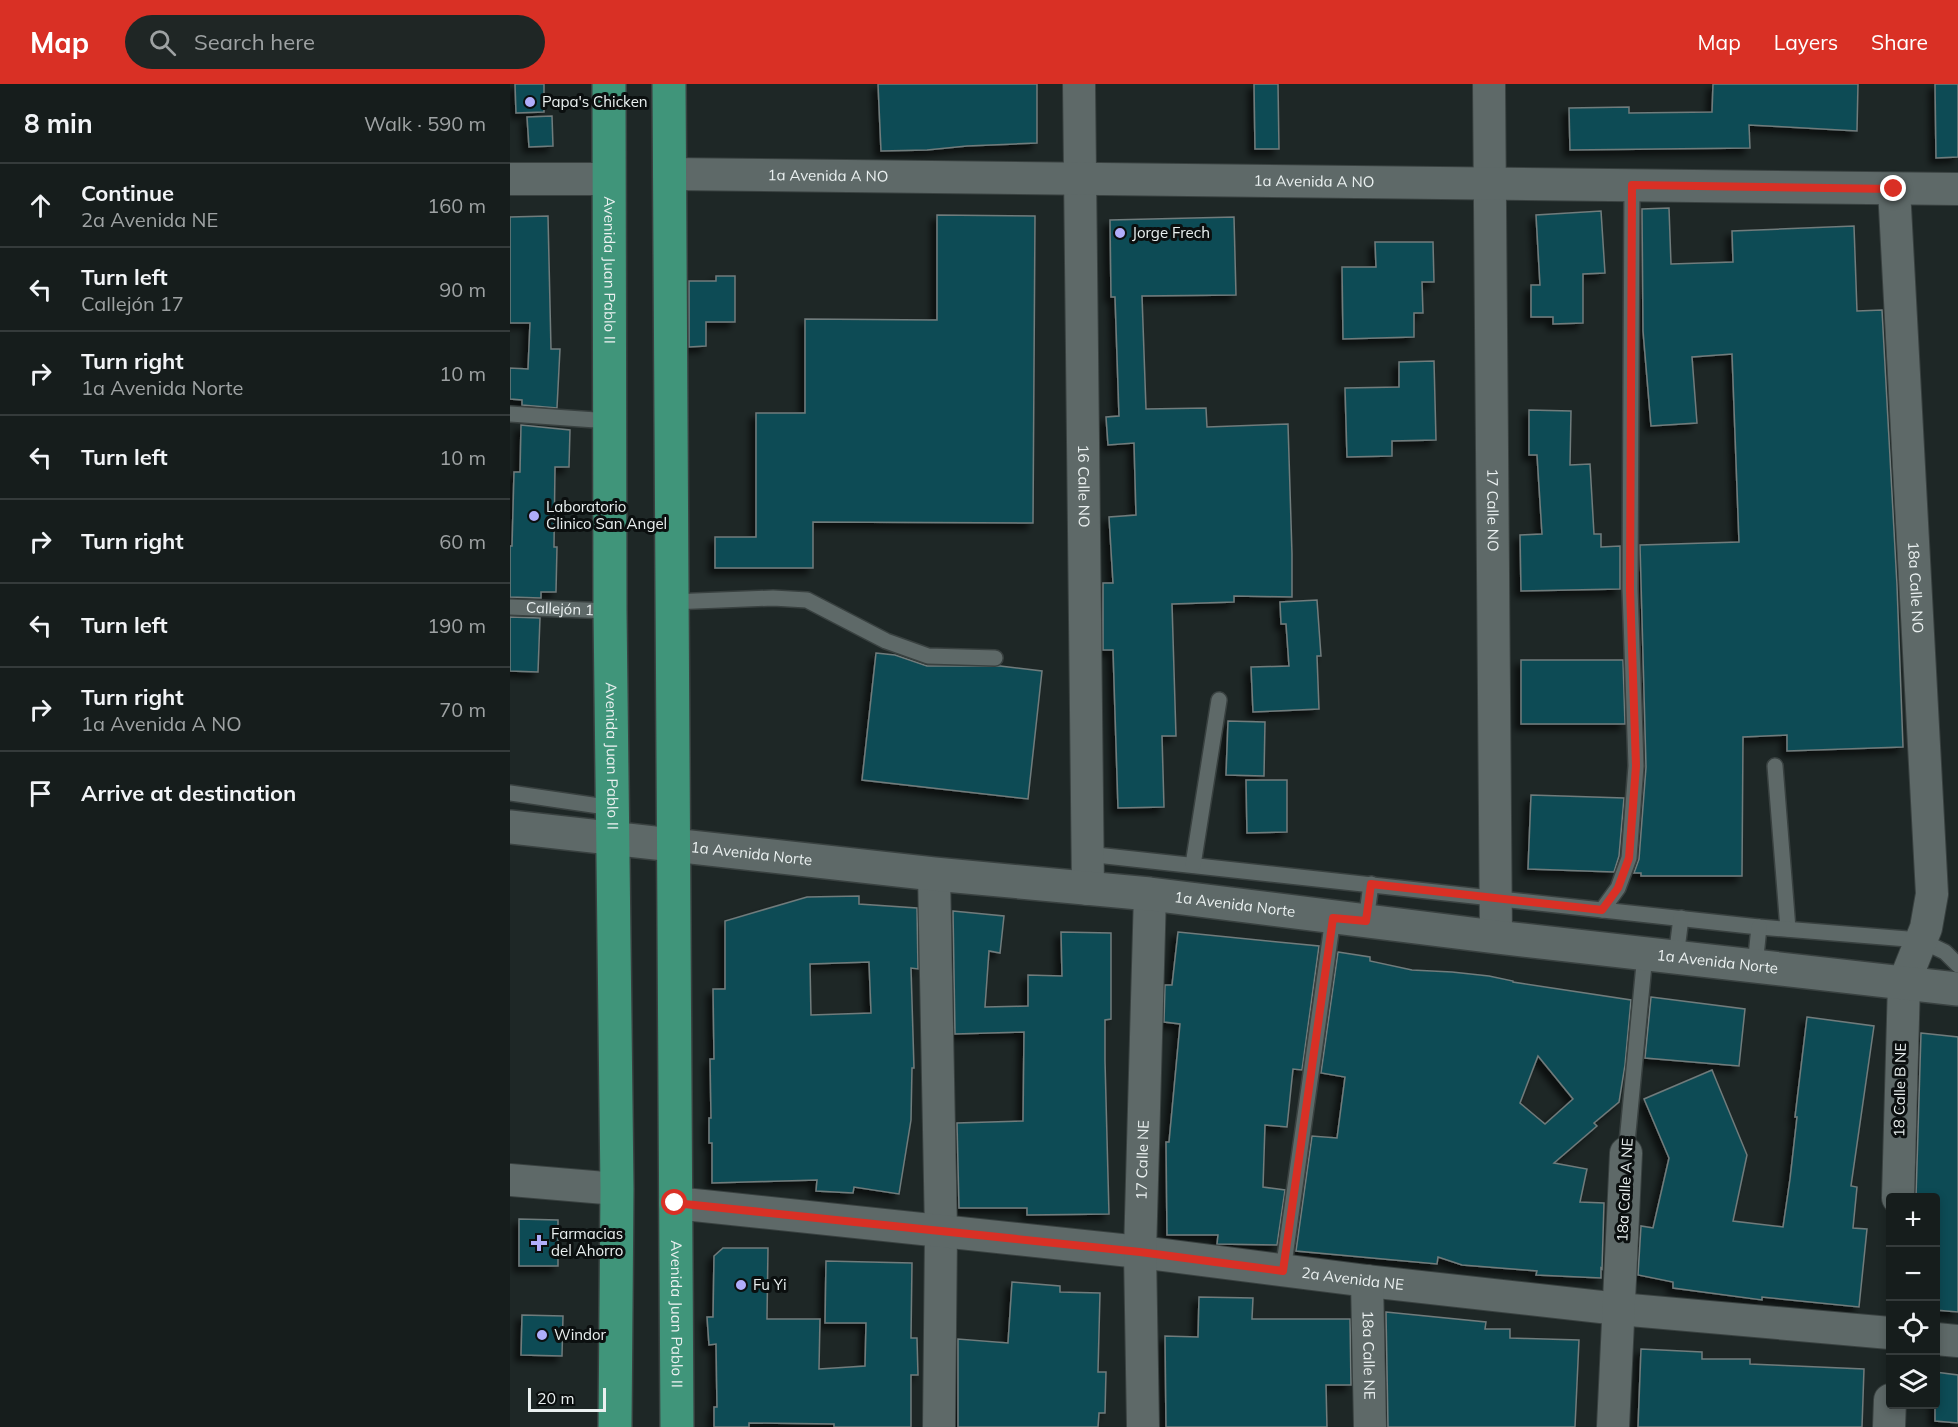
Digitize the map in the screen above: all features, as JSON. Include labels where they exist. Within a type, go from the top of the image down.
[{"type":"highway","name":"Avenida Juan Pablo II","points":[[609,84],[610,611],[617,1189],[615,1427]]},
{"type":"highway","name":"Avenida Juan Pablo II","points":[[669,84],[677,1427]]},
{"type":"street","name":"16 Calle NO","points":[[1079,84],[1088,888]]},
{"type":"street","name":"17 Calle NO","points":[[1489,84],[1496,937]]},
{"type":"street","name":"1a Avenida A NO","points":[[669,174],[1958,189]]},
{"type":"street","points":[[510,179],[609,179]]},
{"type":"street","name":"18a Calle NO","points":[[1894,189],[1932,894],[1926,928],[1904,983]]},
{"type":"street","name":"1a Avenida Norte","points":[[510,827],[613,823],[673,844],[934,874],[1150,894],[1333,918],[1958,989]]},
{"type":"street","points":[[934,874],[941,1232],[939,1427]]},
{"type":"street","name":"17 Calle NE","points":[[1143,1427],[1140,1252],[1150,894]]},
{"type":"street","name":"18 Calle B NE","points":[[1898,1193],[1904,983]]},
{"type":"street","name":"18a Calle A NE","points":[[1613,1427],[1626,1153]]},
{"type":"street","points":[[510,1180],[617,1189]]},
{"type":"street","name":"2a Avenida NE","points":[[675,1203],[1140,1252],[1367,1281],[1619,1309],[1886,1333]]},
{"type":"street","name":"18a Calle NE","points":[[1367,1281],[1370,1427]]},
{"type":"street","points":[[1940,1339],[1958,1341]]},
{"type":"street","points":[[1889,1427],[1890,1409]]},
{"type":"lane","points":[[1602,910],[1618,888],[1629,858],[1636,766],[1630,589],[1632,185]]},
{"type":"lane","points":[[510,414],[610,421]]},
{"type":"lane","points":[[671,602],[773,598],[807,600],[886,641],[928,656],[995,658]]},
{"type":"lane","name":"Callejón 1","points":[[510,607],[610,611]]},
{"type":"lane","points":[[1193,865],[1219,700]]},
{"type":"lane","points":[[1775,766],[1788,930]]},
{"type":"lane","points":[[510,793],[613,823]]},
{"type":"lane","points":[[1088,854],[1788,930],[1920,940],[1945,952],[1958,965]]},
{"type":"lane","points":[[1366,921],[1371,884]]},
{"type":"lane","points":[[1283,1271],[1333,918]]},
{"type":"lane","name":"18a Calle A NE","points":[[1626,1153],[1660,956],[1681,918]]},
{"type":"lane","points":[[1755,966],[1760,927]]},
{"type":"building","name":"Papa's Chicken","points":[[515,84],[544,84],[544,112],[516,113]]},
{"type":"building","points":[[878,84],[1037,84],[1037,143],[881,151]]},
{"type":"building","points":[[1254,84],[1278,84],[1279,149],[1255,149]]},
{"type":"building","points":[[1713,84],[1858,84],[1857,131],[1749,125],[1750,148],[1570,150],[1569,108],[1629,107],[1629,113],[1712,112]]},
{"type":"building","points":[[1935,84],[1958,84],[1958,157],[1936,158]]},
{"type":"building","points":[[552,116],[553,146],[529,147],[527,117]]},
{"type":"building","points":[[1669,208],[1671,264],[1733,262],[1732,231],[1854,226],[1857,311],[1882,310],[1903,747],[1787,751],[1787,735],[1743,737],[1742,876],[1641,876],[1641,873],[1634,873],[1639,859],[1646,767],[1640,545],[1739,542],[1732,354],[1692,357],[1697,423],[1651,426],[1643,331],[1642,209]]},
{"type":"building","points":[[1601,211],[1605,273],[1583,274],[1583,323],[1553,324],[1553,317],[1531,317],[1531,285],[1540,285],[1536,215]]},
{"type":"building","points":[[937,215],[1035,216],[1033,523],[813,522],[813,568],[715,568],[715,537],[756,537],[756,413],[805,413],[805,319],[937,320]]},
{"type":"building","points":[[548,216],[551,349],[560,349],[557,408],[522,405],[522,400],[510,399],[510,368],[528,369],[530,323],[510,323],[510,217]]},
{"type":"building","points":[[1234,217],[1236,295],[1142,296],[1146,409],[1206,408],[1207,427],[1288,424],[1292,597],[1234,596],[1234,602],[1172,604],[1176,736],[1162,736],[1164,807],[1118,808],[1113,650],[1103,650],[1103,583],[1113,583],[1109,517],[1136,515],[1134,443],[1108,445],[1106,417],[1119,416],[1115,297],[1111,297],[1110,220]]},
{"type":"building","points":[[1375,242],[1433,242],[1434,282],[1422,282],[1423,313],[1414,313],[1414,337],[1343,339],[1342,267],[1376,267]]},
{"type":"building","points":[[716,276],[735,276],[735,322],[706,322],[706,346],[689,347],[689,281],[716,281]]},
{"type":"building","points":[[1434,361],[1436,440],[1392,441],[1392,456],[1347,457],[1345,388],[1399,387],[1399,362]]},
{"type":"building","points":[[1529,410],[1571,411],[1570,465],[1590,464],[1594,534],[1601,534],[1601,547],[1620,546],[1620,589],[1521,591],[1520,535],[1542,534],[1537,455],[1529,455]]},
{"type":"building","points":[[521,425],[570,430],[569,467],[555,467],[556,592],[541,592],[541,598],[510,597],[514,472],[520,472]]},
{"type":"building","points":[[1317,600],[1321,656],[1317,656],[1319,709],[1253,712],[1251,667],[1289,666],[1286,624],[1281,624],[1280,602]]},
{"type":"building","points":[[510,617],[540,618],[538,672],[510,671]]},
{"type":"building","points":[[876,653],[895,655],[927,666],[1000,666],[1042,671],[1028,799],[862,780]]},
{"type":"building","points":[[1521,660],[1623,660],[1625,724],[1521,724]]},
{"type":"building","points":[[1228,721],[1265,722],[1264,776],[1226,775]]},
{"type":"building","points":[[1246,780],[1287,780],[1287,832],[1247,833]]},
{"type":"building","points":[[1531,795],[1624,798],[1619,856],[1614,872],[1528,869]]},
{"type":"building","points":[[859,896],[859,904],[917,908],[918,969],[911,968],[914,1068],[912,1068],[911,1120],[899,1194],[854,1187],[853,1193],[816,1191],[817,1180],[712,1183],[712,1143],[709,1143],[709,1118],[711,1118],[710,1059],[714,1059],[713,989],[725,989],[725,921],[807,897]],"holes":[[[869,962],[871,1013],[811,1015],[810,964]]]},
{"type":"building","points":[[953,911],[1004,916],[1000,953],[989,951],[985,1007],[1028,1006],[1028,975],[1062,976],[1061,932],[1111,933],[1111,1019],[1105,1020],[1109,1214],[1027,1215],[1027,1208],[959,1208],[957,1123],[1023,1121],[1024,1032],[955,1034]]},
{"type":"building","points":[[1178,932],[1319,946],[1302,1070],[1293,1069],[1287,1127],[1265,1125],[1263,1187],[1285,1190],[1277,1245],[1217,1244],[1218,1235],[1167,1235],[1166,1142],[1169,1142],[1180,1024],[1164,1022],[1165,985],[1172,985]]},
{"type":"building","points":[[1338,952],[1370,957],[1370,961],[1412,970],[1489,976],[1513,982],[1631,1000],[1619,1102],[1594,1123],[1597,1126],[1554,1163],[1587,1169],[1580,1202],[1604,1203],[1601,1278],[1536,1275],[1537,1271],[1462,1265],[1438,1257],[1437,1264],[1296,1251],[1312,1136],[1337,1138],[1345,1077],[1321,1073]],"holes":[[[1538,1056],[1573,1099],[1545,1124],[1520,1103]]]},
{"type":"building","points":[[1651,997],[1745,1009],[1739,1066],[1645,1058]]},
{"type":"building","points":[[1807,1017],[1874,1026],[1851,1186],[1857,1187],[1853,1228],[1867,1229],[1859,1307],[1762,1297],[1762,1300],[1673,1288],[1673,1282],[1638,1275],[1641,1226],[1653,1228],[1669,1158],[1644,1099],[1712,1070],[1747,1155],[1733,1221],[1783,1227]]},
{"type":"building","points":[[1921,1033],[1958,1037],[1958,1312],[1940,1310],[1940,1193],[1916,1193]]},
{"type":"building","name":"Farmacias del Ahorro","points":[[519,1219],[558,1220],[558,1266],[519,1266]]},
{"type":"building","points":[[723,1248],[768,1248],[767,1319],[820,1319],[819,1369],[865,1366],[866,1323],[825,1323],[826,1261],[912,1263],[911,1338],[917,1338],[918,1375],[911,1375],[911,1427],[834,1427],[834,1424],[749,1423],[749,1427],[714,1427],[714,1407],[717,1407],[716,1344],[709,1345],[707,1317],[713,1317],[714,1256]]},
{"type":"building","points":[[1012,1282],[1060,1286],[1060,1292],[1100,1293],[1098,1372],[1106,1372],[1105,1413],[1099,1413],[1098,1427],[958,1427],[958,1339],[1008,1343]]},
{"type":"building","points":[[1199,1297],[1253,1298],[1252,1319],[1350,1319],[1351,1385],[1326,1385],[1327,1427],[1166,1427],[1165,1336],[1198,1337]]},
{"type":"building","points":[[1386,1312],[1486,1322],[1485,1329],[1510,1329],[1510,1338],[1579,1340],[1575,1427],[1388,1427]]},
{"type":"building","name":"Windor","points":[[522,1315],[563,1316],[562,1356],[521,1355]]},
{"type":"building","points":[[1641,1349],[1702,1352],[1702,1359],[1750,1359],[1750,1364],[1864,1369],[1862,1427],[1638,1427]]},
{"type":"building","points":[[1940,1373],[1958,1375],[1958,1423],[1935,1421],[1935,1409],[1940,1409]]},
{"type":"place","name":"Papa's Chicken","points":[[530,102]]},
{"type":"place","name":"Jorge Frech","points":[[1120,233]]},
{"type":"place","name":"Laboratorio Clinico San Angel","points":[[534,516]]},
{"type":"place","name":"Farmacias del Ahorro","points":[[539,1243]]},
{"type":"place","name":"Fu Yi","points":[[741,1285]]},
{"type":"place","name":"Windor","points":[[542,1335]]},
{"type":"route","points":[[675,1203],[1140,1252],[1283,1271],[1333,918],[1366,921],[1371,884],[1602,910],[1618,888],[1629,858],[1636,766],[1630,589],[1632,185],[1894,189]]}]
